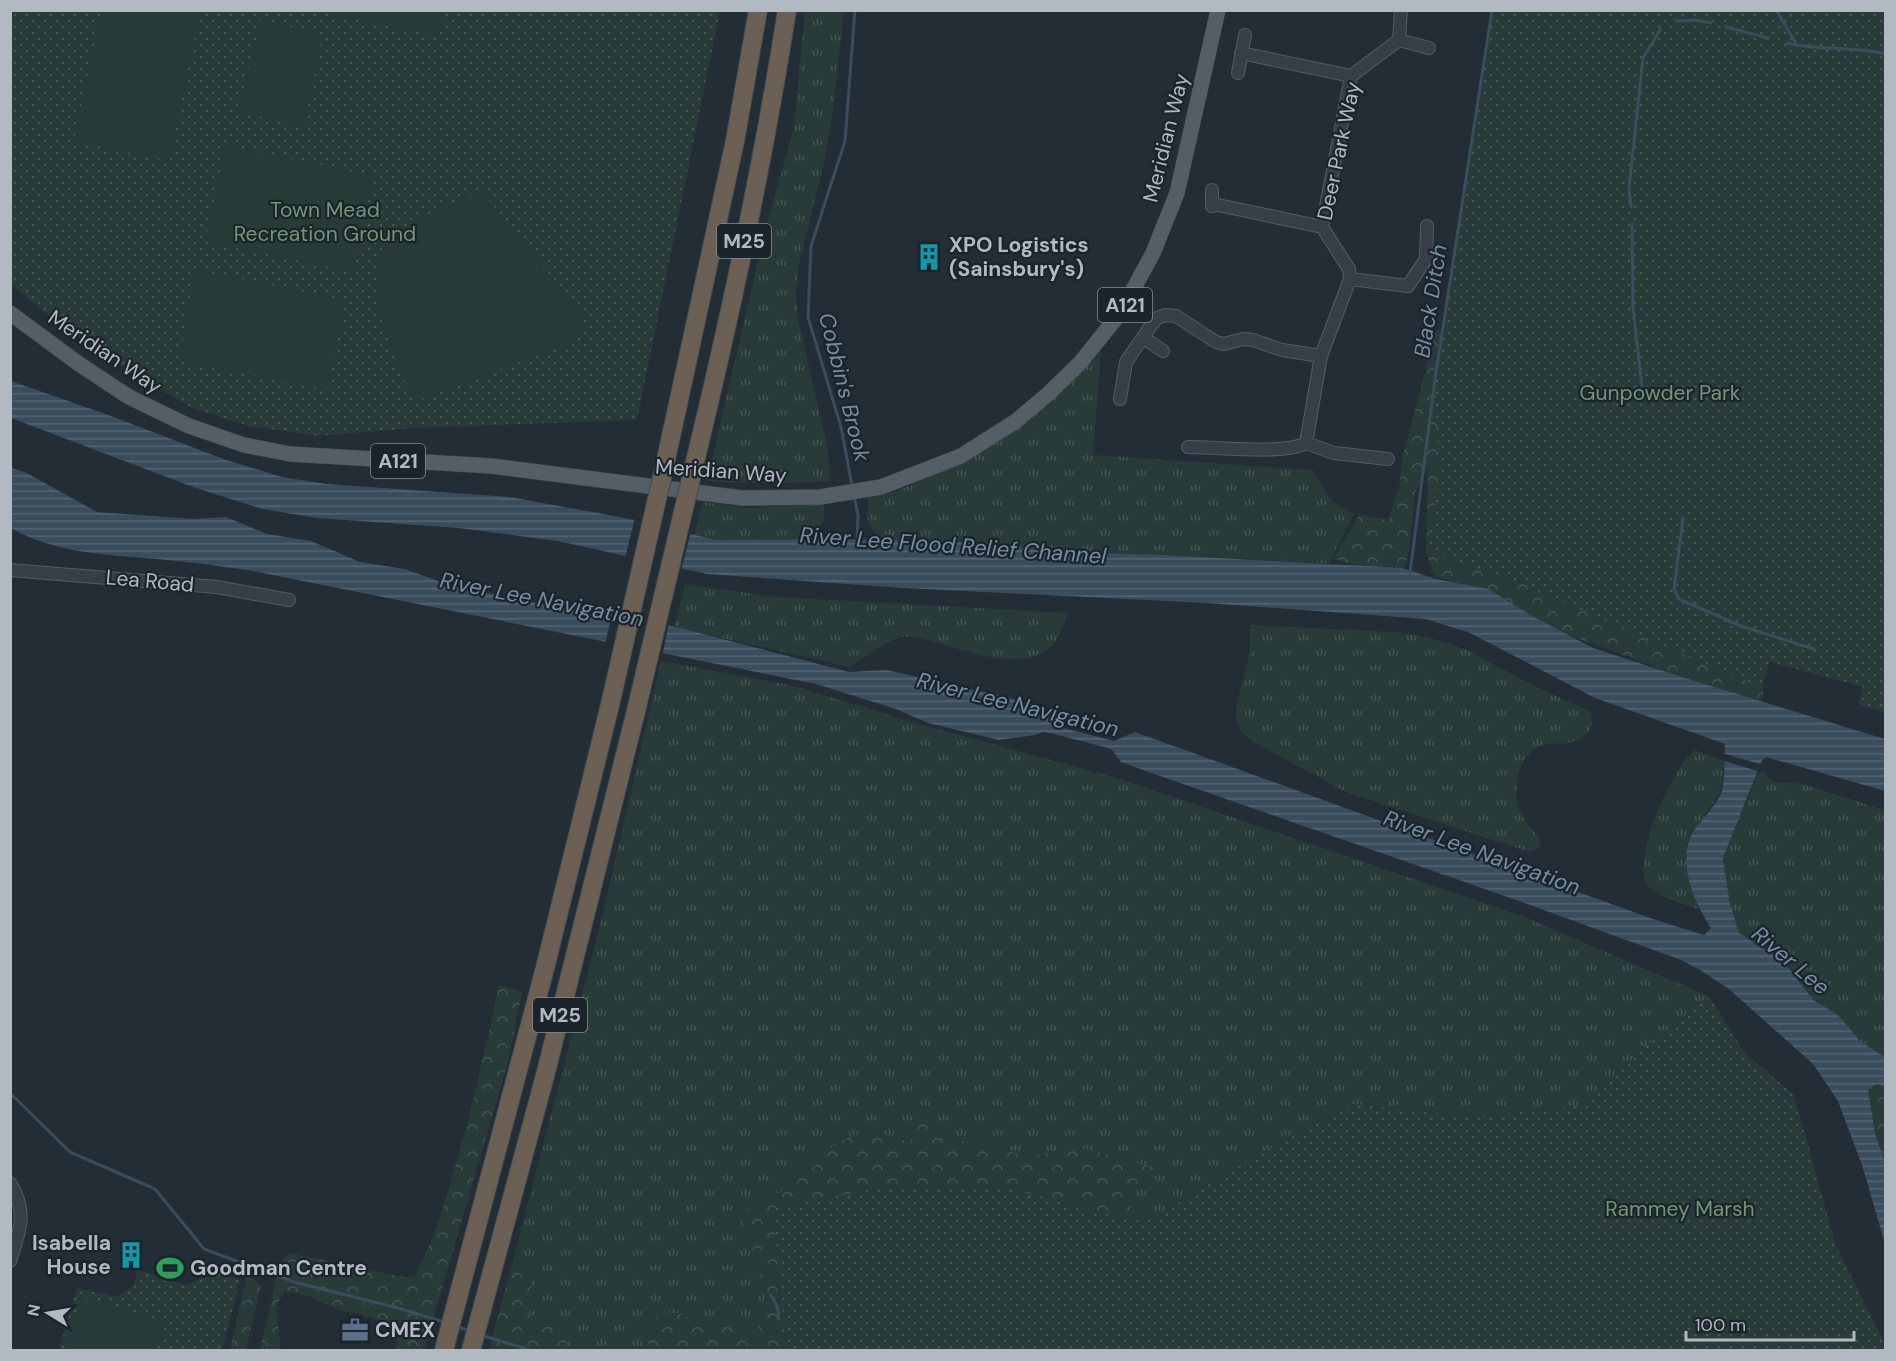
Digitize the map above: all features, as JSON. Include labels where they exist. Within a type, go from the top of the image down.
[{"type":"highway","name":"M25","points":[[444,1350],[546,968],[610,705],[735,141],[758,10]]},
{"type":"highway","name":"M25","points":[[471,1350],[555,1037],[693,470],[747,225],[771,107],[787,10]]},
{"type":"main road","name":"Meridian Way","points":[[10,313],[79,364],[129,397],[189,426],[244,445],[290,454],[491,466],[742,498],[820,497],[881,487],[961,456],[1016,421],[1080,363],[1121,312],[1154,253],[1177,193],[1218,10]]},
{"type":"street","points":[[1401,10],[1399,40],[1429,48]]},
{"type":"street","points":[[1238,73],[1245,35]]},
{"type":"street","name":"Deer Park Way","points":[[1350,279],[1349,269],[1322,227],[1351,76],[1399,40]]},
{"type":"street","points":[[1241,53],[1351,76]]},
{"type":"street","points":[[1212,190],[1212,206],[1218,205],[1322,227]]},
{"type":"street","points":[[1188,447],[1280,450],[1297,448],[1306,442],[1321,356],[1350,279],[1408,286],[1426,259],[1427,226]]},
{"type":"street","points":[[1120,399],[1126,362],[1157,318],[1170,314],[1216,342],[1224,344],[1244,339],[1253,340],[1282,350],[1321,356]]},
{"type":"street","points":[[1144,338],[1163,351]]},
{"type":"street","points":[[1306,442],[1334,453],[1388,459]]},
{"type":"street","name":"Lea Road","points":[[10,570],[217,587],[289,600]]},
{"type":"street","points":[[10,1183],[20,1202],[22,1218],[20,1233],[10,1261]]},
{"type":"green space","name":"Town Mead Recreation Ground","points":[[10,11],[720,11],[637,420],[413,428],[319,436],[249,426],[192,408],[120,365],[43,311],[11,284]]},
{"type":"green space","points":[[101,11],[200,11],[169,161],[74,141]]},
{"type":"green space","points":[[315,11],[444,11],[439,36]]},
{"type":"green space","points":[[805,11],[844,11],[825,158],[799,264],[796,291],[798,319],[828,449],[830,481],[738,483],[707,481],[766,227],[794,127]]},
{"type":"green space","name":"Gunpowder Park","points":[[1492,11],[1885,11],[1885,713],[1858,704],[1863,687],[1770,662],[1761,687],[1509,578],[1458,563],[1428,546],[1439,481],[1435,379]]},
{"type":"green space","points":[[261,20],[323,35],[303,127],[238,111]]},
{"type":"green space","points":[[226,145],[373,176],[353,272],[205,241]]},
{"type":"green space","points":[[480,190],[583,315],[583,330],[574,341],[415,402],[387,338],[380,313],[377,289],[378,266],[386,245],[402,229]]},
{"type":"green space","points":[[195,270],[346,300],[327,389],[179,361]]},
{"type":"green space","points":[[1433,330],[1451,331],[1764,663],[1763,698],[1751,706],[1632,658],[1557,631],[1486,591],[1434,576],[1426,552],[1428,467],[1415,493],[1410,547],[1403,575],[1378,572],[1333,559],[1359,515],[1388,520],[1399,488],[1403,454],[1426,369]]},
{"type":"green space","points":[[1101,352],[1093,455],[1313,470],[1331,501],[1354,514],[1329,563],[1066,552],[962,542],[883,541],[870,526],[867,516],[869,497],[891,492],[932,476],[990,446],[1043,408]]},
{"type":"green space","points":[[703,502],[750,508],[824,504],[824,520],[813,539],[715,540],[694,535]]},
{"type":"green space","points":[[685,584],[777,597],[1068,613],[1055,642],[1044,652],[1031,657],[999,658],[920,638],[902,637],[882,646],[850,667],[674,627]]},
{"type":"green space","points":[[1250,625],[1394,632],[1427,637],[1465,649],[1540,689],[1590,711],[1592,723],[1588,733],[1573,742],[1542,746],[1530,753],[1522,764],[1518,776],[1518,803],[1524,818],[1541,841],[1539,848],[1530,852],[1346,792],[1254,742],[1241,732],[1236,717],[1237,703],[1250,652]]},
{"type":"green space","points":[[661,661],[794,686],[919,724],[1120,779],[1525,917],[1710,997],[1648,1044],[1585,1105],[1473,1117],[1354,1104],[1252,1158],[1155,1217],[1133,1221],[1136,1211],[1129,1203],[1140,1184],[1156,1173],[1153,1167],[1059,1150],[1032,1156],[1001,1150],[958,1140],[942,1125],[914,1129],[910,1142],[875,1132],[793,1178],[781,1192],[759,1200],[743,1228],[751,1239],[754,1266],[766,1284],[762,1326],[751,1333],[724,1322],[705,1328],[679,1313],[649,1344],[649,1350],[567,1350],[567,1337],[546,1324],[534,1325],[529,1320],[523,1263],[513,1261],[599,930]]},
{"type":"green space","points":[[1695,750],[1724,761],[1721,792],[1687,844],[1686,867],[1699,909],[1671,900],[1652,890],[1644,874],[1649,836],[1656,815],[1675,775]]},
{"type":"green space","points":[[1763,771],[1768,779],[1780,783],[1796,782],[1885,810],[1885,1057],[1861,1042],[1837,1014],[1813,1000],[1784,962],[1739,933],[1730,904],[1723,858],[1757,775]]},
{"type":"green space","points":[[499,985],[522,992],[508,1062],[424,1350],[396,1350],[399,1326],[336,1309],[311,1297],[285,1291],[276,1306],[281,1350],[260,1350],[280,1263],[289,1253],[404,1277],[415,1276],[433,1235],[452,1179],[474,1097]]},
{"type":"green space","name":"Rammey Marsh","points":[[1710,997],[1744,1052],[1794,1095],[1835,1243],[1885,1342],[1885,1350],[792,1350],[785,1338],[773,1208],[886,1187],[1008,1188],[1133,1221],[1155,1217],[1252,1158],[1354,1104],[1473,1117],[1585,1105],[1648,1044]]},
{"type":"green space","points":[[1877,1084],[1885,1087],[1885,1162],[1875,1134],[1868,1089]]},
{"type":"green space","points":[[924,1115],[942,1125],[959,1140],[1031,1156],[1059,1150],[1087,1149],[1153,1167],[1156,1173],[1140,1184],[1129,1203],[1136,1211],[1133,1221],[878,1350],[649,1350],[647,1330],[660,1313],[679,1313],[705,1328],[724,1322],[751,1333],[762,1326],[766,1284],[754,1266],[751,1239],[743,1228],[742,1213],[759,1200],[781,1192],[793,1178],[821,1154],[851,1136],[875,1132],[910,1142],[914,1129]]},
{"type":"green space","points":[[513,1261],[530,1266],[529,1320],[534,1325],[546,1324],[561,1328],[567,1337],[567,1350],[489,1350]]},
{"type":"green space","points":[[138,1270],[185,1285],[217,1273],[240,1280],[222,1350],[59,1350],[77,1288],[116,1297],[133,1286]]},
{"type":"green space","points":[[247,1274],[261,1286],[246,1350],[230,1350]]},
{"type":"green space","points":[[82,1297],[165,1322],[156,1350],[65,1350]]},
{"type":"water","points":[[11,381],[226,460],[282,477],[327,484],[510,497],[636,520],[715,540],[833,539],[962,542],[1066,552],[1402,568],[1436,579],[1488,589],[1532,616],[1593,648],[1885,739],[1885,791],[1766,757],[1762,760],[1723,858],[1730,904],[1739,933],[1784,962],[1813,1000],[1837,1014],[1861,1042],[1885,1057],[1885,1087],[1877,1084],[1868,1089],[1875,1134],[1885,1162],[1885,1244],[1863,1168],[1838,1101],[1813,1064],[1729,989],[1681,960],[1121,762],[1108,748],[1050,733],[1043,732],[999,740],[928,723],[896,709],[816,684],[253,571],[181,561],[101,554],[45,543],[11,528],[11,468],[25,472],[97,512],[194,519],[226,517],[267,534],[311,541],[360,562],[405,569],[449,585],[565,609],[601,610],[849,672],[887,670],[1002,696],[1041,707],[1048,714],[1052,725],[1114,741],[1135,732],[1653,919],[1704,935],[1711,928],[1693,892],[1687,866],[1687,853],[1689,841],[1695,829],[1722,791],[1725,744],[1595,698],[1470,633],[1426,619],[1207,603],[904,588],[707,574],[558,541],[459,528],[317,518],[262,509],[193,487],[11,418]]},
{"type":"pier","points":[[635,517],[691,531],[681,571],[625,559]]},
{"type":"pier","points":[[613,610],[669,623],[662,657],[605,644]]},
{"type":"pier","points":[[1722,753],[1763,765],[1761,772],[1721,760]]},
{"type":"waterway","name":"Cobbin's Brook","points":[[852,486],[841,427],[808,317],[811,246],[845,141],[855,10]]},
{"type":"waterway","name":"Black Ditch","points":[[1410,573],[1435,379],[1492,10]]},
{"type":"waterway","points":[[1776,10],[1797,45]]},
{"type":"waterway","points":[[1676,21],[1695,20],[1711,23]]},
{"type":"waterway","points":[[1726,27],[1768,38]]},
{"type":"waterway","points":[[1631,207],[1629,188],[1643,58],[1660,30]]},
{"type":"waterway","points":[[1787,43],[1886,54]]},
{"type":"waterway","points":[[1632,224],[1633,308],[1642,386]]},
{"type":"waterway","name":"Cobbin's Brook","points":[[854,495],[858,516],[857,542]]},
{"type":"waterway","points":[[1683,518],[1674,589],[1679,599],[1741,626],[1814,649]]},
{"type":"waterway","points":[[10,1093],[70,1152],[155,1189],[204,1249],[294,1282],[444,1322]]},
{"type":"waterway","points":[[771,1295],[777,1306],[779,1319]]},
{"type":"waterway","points":[[456,1326],[469,1331]]},
{"type":"waterway","points":[[481,1335],[530,1350]]},
{"type":"place","name":"XPO Logistics (Sainsbury's)","points":[[929,257]]},
{"type":"place","name":"Isabella House","points":[[131,1255]]},
{"type":"place","name":"Goodman Centre","points":[[170,1268]]},
{"type":"place","name":"CMEX","points":[[355,1330]]},
{"type":"water label","name":"River Lee Flood Relief Channel","points":[[953,545]]},
{"type":"water label","name":"River Lee Navigation","points":[[542,599]]},
{"type":"water label","name":"River Lee Navigation","points":[[1018,704]]},
{"type":"water label","name":"River Lee Navigation","points":[[1482,852]]},
{"type":"water label","name":"River Lee","points":[[1791,960]]}]
